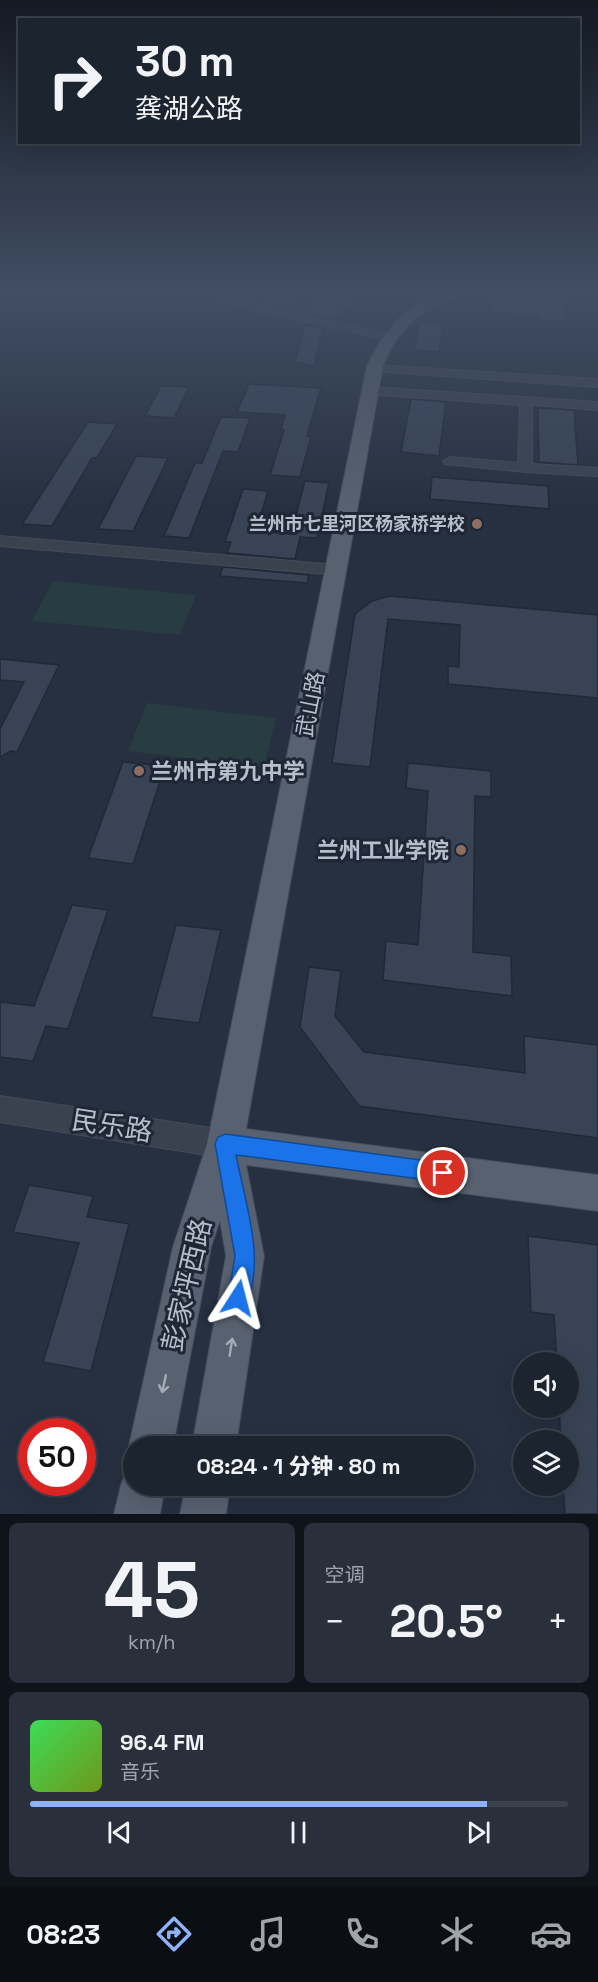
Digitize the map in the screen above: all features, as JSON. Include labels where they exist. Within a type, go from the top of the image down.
[{"type":"main road","name":"武山路","points":[[225,1144],[377,366]]},
{"type":"main road","points":[[225,1144],[598,1193]]},
{"type":"main road","name":"彭家坪西路","points":[[153,1436],[192,1247],[225,1144]]},
{"type":"main road","name":"彭家坪西路","points":[[216,1436],[245,1256],[225,1144]]},
{"type":"main road","points":[[138,1514],[141,1496]]},
{"type":"main road","points":[[203,1514],[206,1496]]},
{"type":"street","points":[[373,380],[598,383]]},
{"type":"street","points":[[373,380],[526,402],[598,406]]},
{"type":"street","points":[[525,468],[526,402]]},
{"type":"street","points":[[450,461],[598,472]]},
{"type":"street","points":[[0,541],[337,570]]},
{"type":"street","name":"民乐路","points":[[0,1109],[225,1144]]},
{"type":"green space","points":[[53,581],[196,595],[180,635],[32,621]]},
{"type":"green space","points":[[147,703],[276,718],[264,768],[128,751]]},
{"type":"building","points":[[249,384],[321,388],[307,436],[311,437],[300,477],[270,475],[284,430],[281,429],[285,415],[237,412]]},
{"type":"building","points":[[161,386],[189,387],[174,418],[145,416]]},
{"type":"building","points":[[411,399],[446,402],[439,456],[401,452]]},
{"type":"building","points":[[538,408],[574,410],[578,465],[539,462]]},
{"type":"building","points":[[221,417],[250,418],[238,452],[223,451],[189,538],[164,536],[195,463],[202,463]]},
{"type":"building","points":[[88,422],[117,424],[97,458],[92,458],[52,526],[22,524]]},
{"type":"building","points":[[136,456],[168,458],[133,531],[98,529]]},
{"type":"building","points":[[432,477],[548,486],[549,509],[430,499]]},
{"type":"building","points":[[305,481],[329,483],[317,538],[300,537],[295,559],[227,553],[231,542],[225,542],[243,489],[268,491],[256,531],[291,534]]},
{"type":"building","points":[[223,567],[309,575],[307,583],[220,576]]},
{"type":"building","points":[[390,596],[598,615],[598,698],[448,684],[448,666],[459,667],[460,625],[388,619],[370,767],[332,763],[355,614],[372,601]]},
{"type":"building","points":[[0,659],[59,665],[17,752],[11,751],[0,757],[0,729],[24,682],[0,680]]},
{"type":"building","points":[[123,762],[165,766],[133,864],[88,858]]},
{"type":"building","points":[[408,763],[491,771],[491,797],[475,796],[473,952],[511,956],[512,996],[383,980],[386,941],[418,945],[428,791],[406,788]]},
{"type":"building","points":[[72,905],[108,910],[68,1029],[46,1026],[33,1061],[0,1057],[0,1002],[34,1006]]},
{"type":"building","points":[[176,925],[221,930],[199,1023],[151,1017]]},
{"type":"building","points":[[309,967],[341,971],[335,1016],[364,1052],[525,1073],[524,1036],[598,1045],[598,1138],[359,1106],[300,1027]]},
{"type":"building","points":[[29,1185],[93,1196],[87,1217],[129,1224],[91,1371],[43,1362],[79,1243],[13,1232]]},
{"type":"building","points":[[528,1236],[598,1245],[598,1514],[565,1514],[564,1496],[579,1496],[579,1430],[560,1430],[560,1418],[579,1418],[579,1352],[556,1352],[554,1315],[531,1312]]},
{"type":"place","name":"兰州市七里河区杨家桥学校","points":[[477,524]]},
{"type":"place","name":"兰州市第九中学","points":[[139,771]]},
{"type":"place","name":"兰州工业学院","points":[[461,850]]},
{"type":"route","points":[[238,1298],[245,1256],[225,1144],[443,1173]]}]
